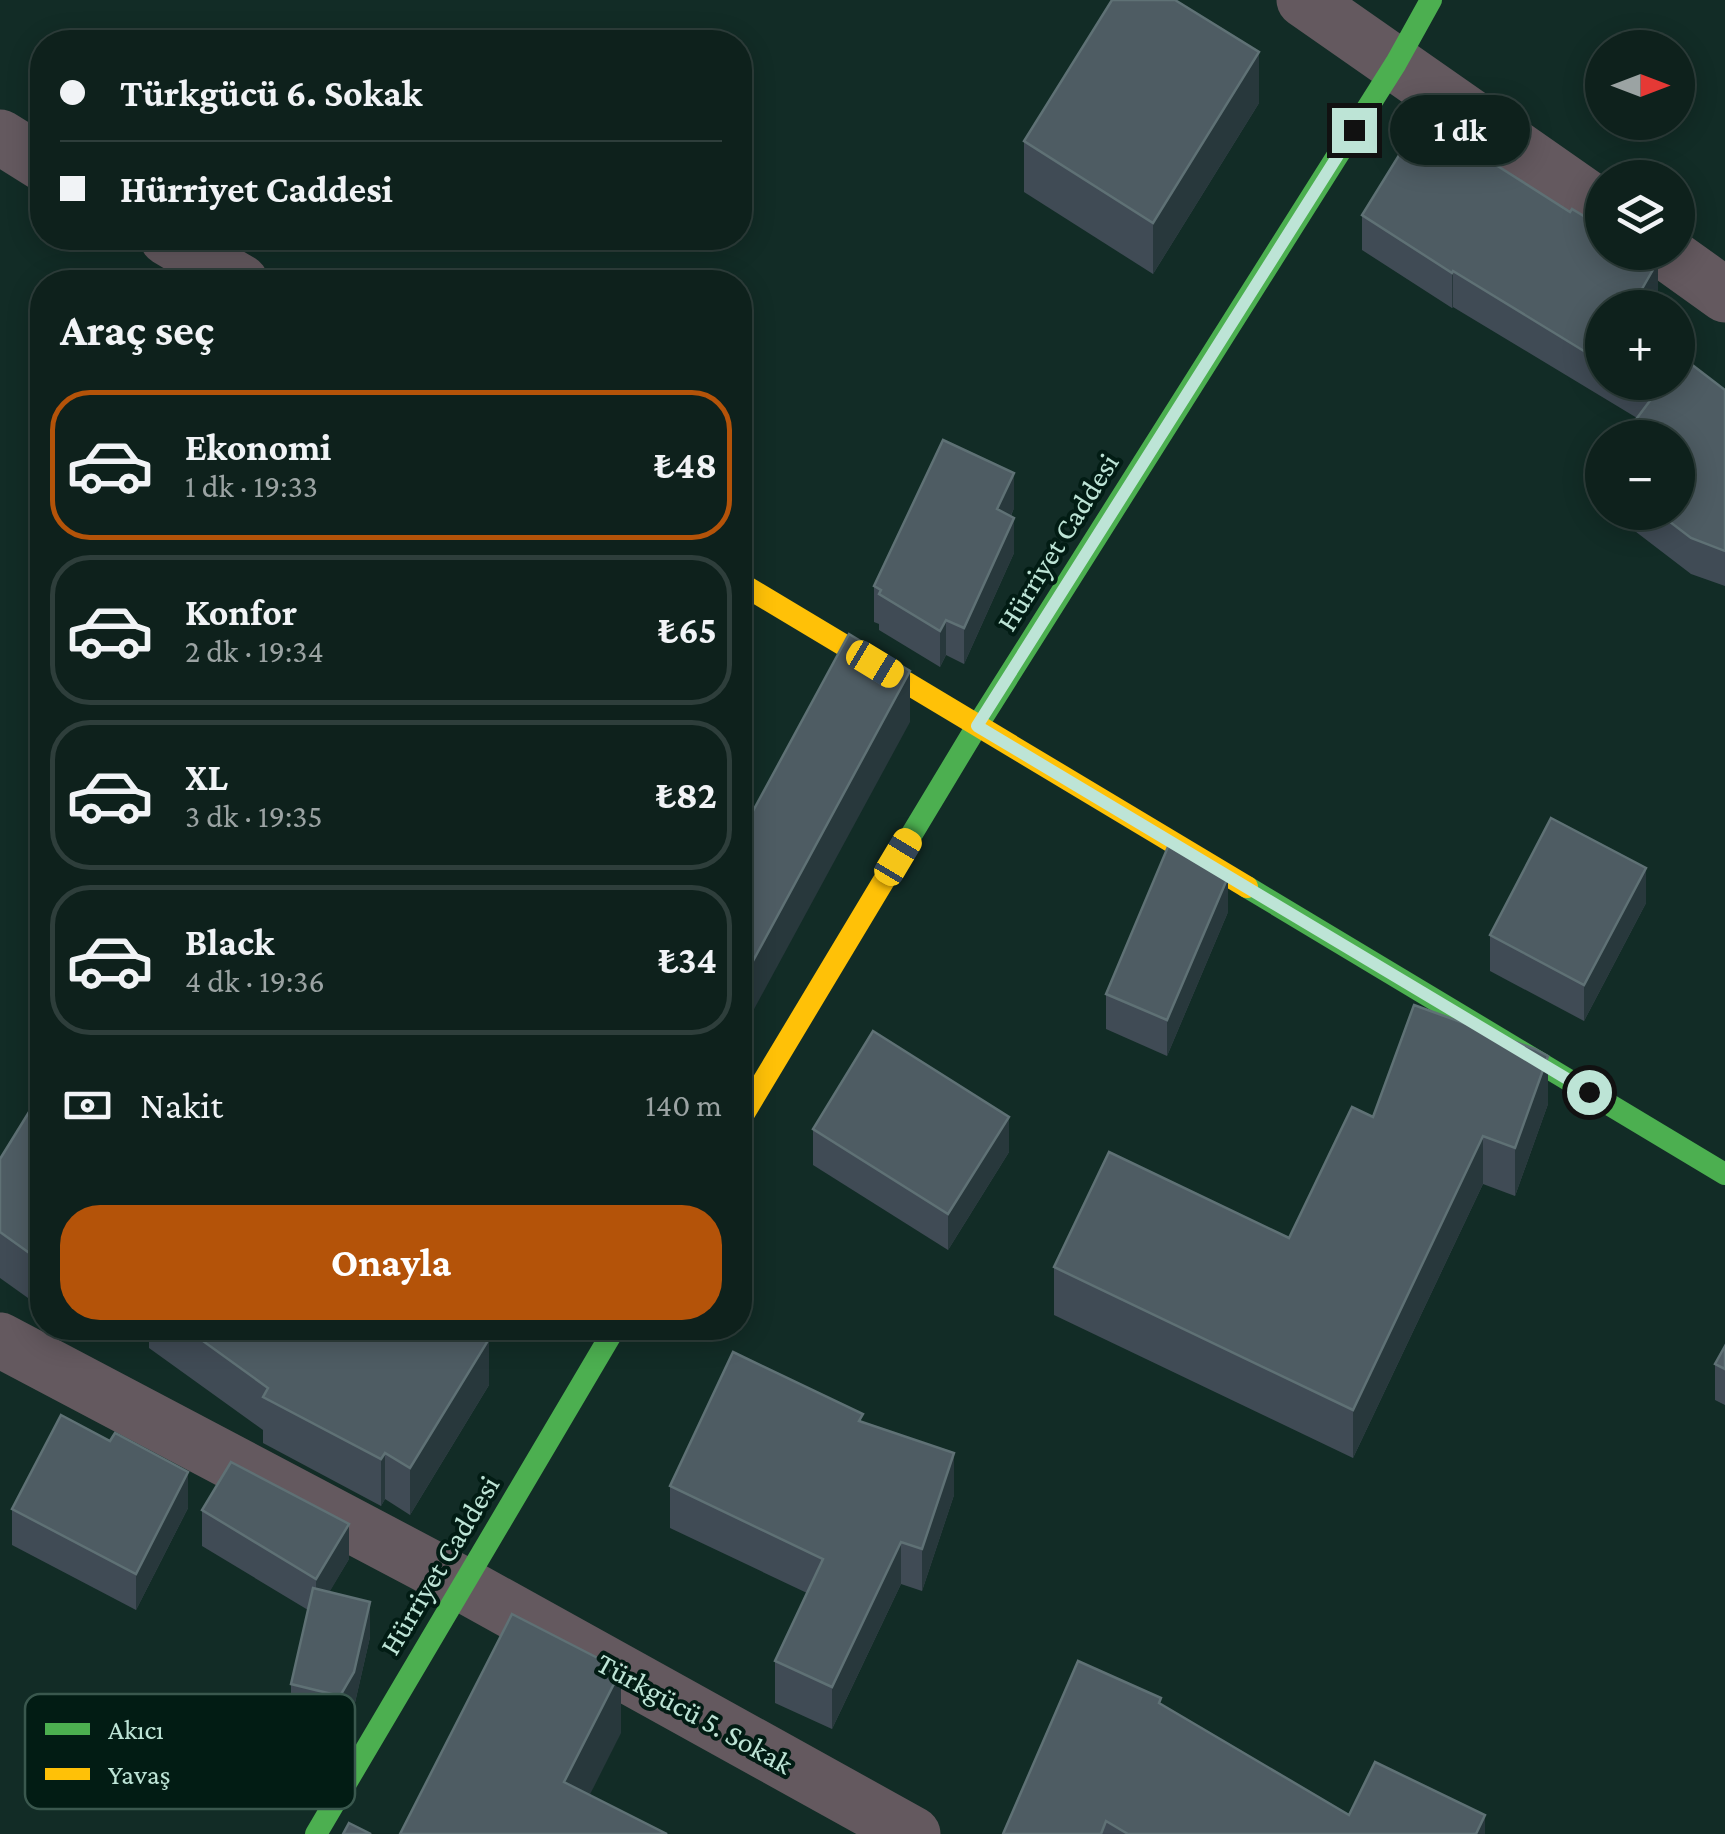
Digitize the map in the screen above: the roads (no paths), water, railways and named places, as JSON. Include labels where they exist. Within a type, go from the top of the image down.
[{"type":"street","points":[[1304,0],[1585,196]]},
{"type":"street","name":"Hürriyet Caddesi","points":[[752,1100],[977,726],[1396,63],[1431,0]]},
{"type":"street","points":[[0,137],[30,156]]},
{"type":"street","points":[[186,250],[221,270]]},
{"type":"street","points":[[1690,270],[1725,295]]},
{"type":"street","points":[[752,590],[1725,1174]]},
{"type":"street","name":"Türkgücü 5. Sokak","points":[[0,1340],[462,1584],[913,1834]]},
{"type":"street","name":"Hürriyet Caddesi","points":[[355,1767],[608,1340]]},
{"type":"street","name":"Hürriyet Caddesi","points":[[316,1834],[331,1809]]}]
